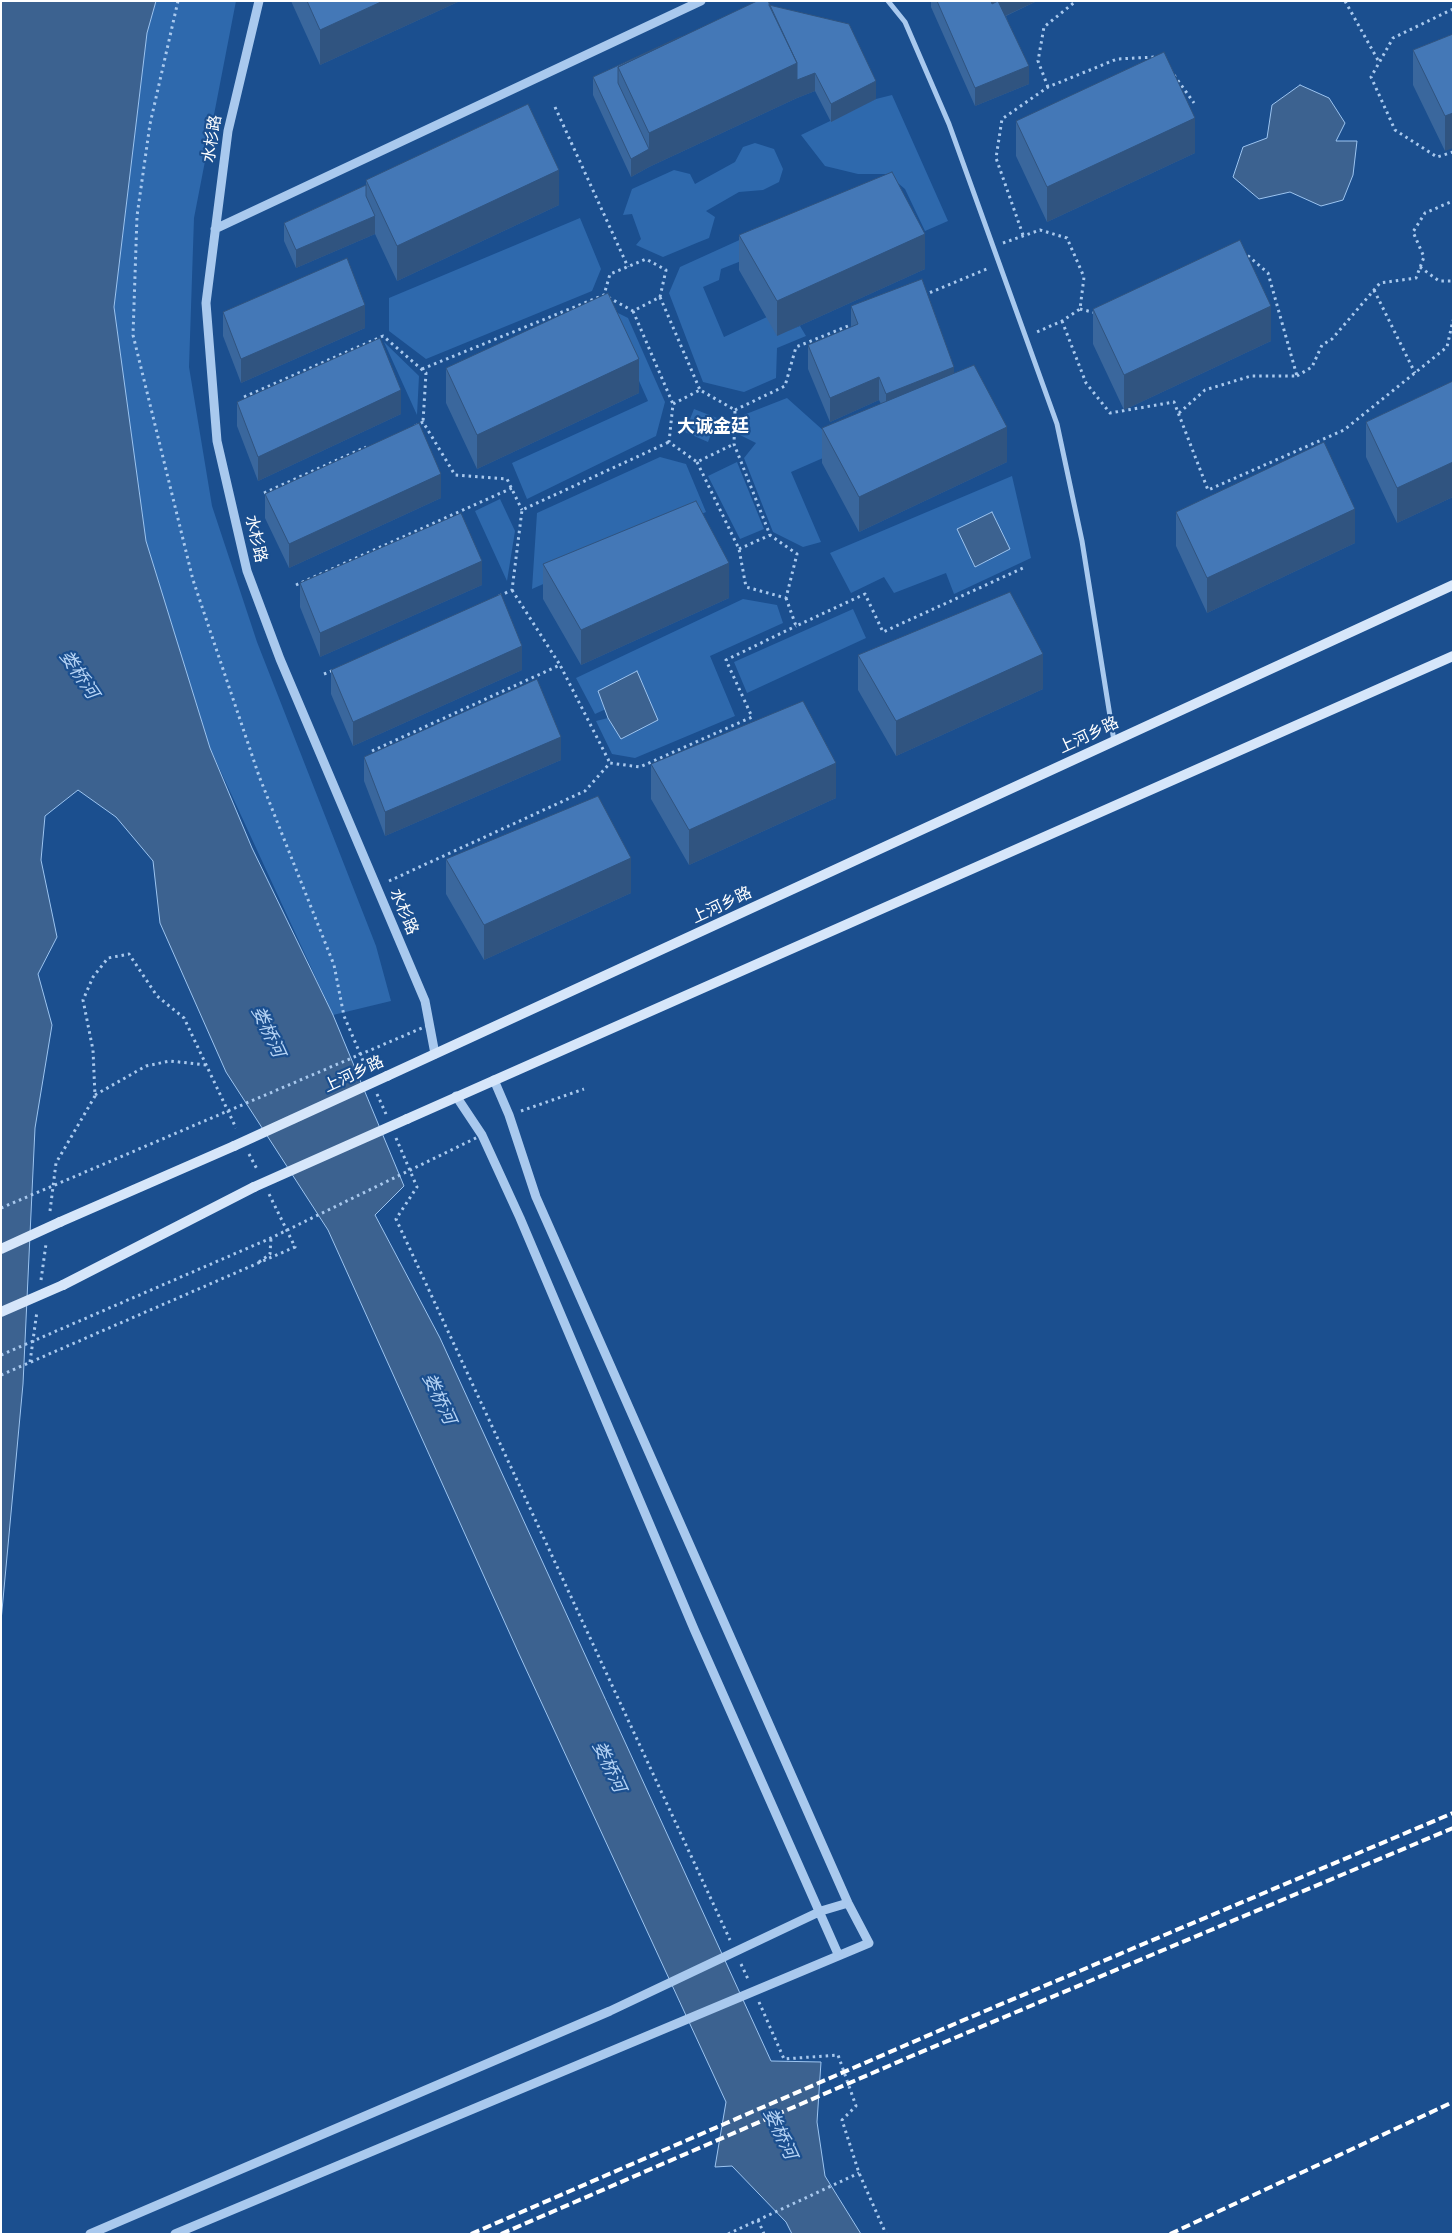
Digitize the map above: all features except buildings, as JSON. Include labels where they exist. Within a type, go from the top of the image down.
[{"type":"main road","name":"上河乡路","points":[[1,1249],[436,1054],[1453,585]]},
{"type":"main road","points":[[1,1312],[63,1284],[254,1187],[1453,656]]},
{"type":"street","name":"水杉路","points":[[259,1],[228,131],[206,303],[217,441],[247,571],[280,658],[425,1001],[436,1054]]},
{"type":"street","points":[[215,229],[701,1]]},
{"type":"street","points":[[888,1],[905,22],[925,63],[1057,424],[1082,541],[1114,741]]},
{"type":"street","points":[[175,2234],[838,1954],[869,1943],[848,1903],[536,1197],[509,1115],[494,1080]]},
{"type":"street","points":[[456,1096],[482,1134],[520,1218],[694,1629],[821,1911],[838,1954]]},
{"type":"street","points":[[90,2234],[601,2015],[821,1911],[848,1903]]},
{"type":"path","points":[[178,1],[150,124],[146,152],[138,216],[133,335],[193,580],[259,776],[334,964],[344,1016],[371,1079]]},
{"type":"path","points":[[1048,87],[1038,61],[1044,28],[1076,1]]},
{"type":"path","points":[[1345,1],[1379,62]]},
{"type":"path","points":[[1453,9],[1393,38],[1371,77],[1395,130],[1437,157],[1453,152]]},
{"type":"path","points":[[1024,235],[996,158],[1002,120],[1048,87],[1117,59],[1161,57]]},
{"type":"path","points":[[1172,72],[1194,103]]},
{"type":"path","points":[[555,108],[628,267]]},
{"type":"path","points":[[1178,413],[1205,390],[1251,376],[1297,376],[1312,367],[1322,345],[1332,339],[1380,283],[1416,278],[1424,257],[1413,232],[1426,213],[1453,201]]},
{"type":"path","points":[[992,247],[1040,230],[1068,238],[1084,277],[1080,309],[1062,321],[1025,337]]},
{"type":"path","points":[[1239,248],[1268,273],[1297,376]]},
{"type":"path","points":[[604,295],[610,274],[646,259],[666,270],[660,297],[700,390],[735,410]]},
{"type":"path","points":[[916,298],[999,264]]},
{"type":"path","points":[[1420,267],[1439,281],[1453,281]]},
{"type":"path","points":[[1374,290],[1415,373]]},
{"type":"path","points":[[604,295],[633,311],[672,404],[669,442]]},
{"type":"path","points":[[422,369],[604,295]]},
{"type":"path","points":[[633,311],[660,297]]},
{"type":"path","points":[[1080,309],[1095,314],[1104,310]]},
{"type":"path","points":[[1062,321],[1086,383],[1110,413],[1174,402],[1208,490],[1344,430],[1448,348],[1453,320]]},
{"type":"path","points":[[735,410],[785,386],[796,347],[861,321]]},
{"type":"path","points":[[244,397],[383,336],[426,373],[422,422],[455,475],[507,478],[512,488],[522,510],[512,590],[560,665],[610,764]]},
{"type":"path","points":[[672,404],[700,390]]},
{"type":"path","points":[[735,410],[734,444],[770,535],[798,554],[786,598],[796,626]]},
{"type":"path","points":[[414,426],[422,422]]},
{"type":"path","points":[[669,442],[697,462],[739,549],[746,587],[786,598]]},
{"type":"path","points":[[522,510],[669,442]]},
{"type":"path","points":[[697,462],[734,444]]},
{"type":"path","points":[[264,493],[370,446]]},
{"type":"path","points":[[296,585],[512,488]]},
{"type":"path","points":[[739,549],[770,535]]},
{"type":"path","points":[[610,764],[640,767],[752,717],[726,660],[796,626],[864,594],[883,632],[1023,568]]},
{"type":"path","points":[[494,598],[512,590]]},
{"type":"path","points":[[372,751],[560,665]]},
{"type":"path","points":[[324,674],[342,666]]},
{"type":"path","points":[[376,887],[585,791],[610,764]]},
{"type":"path","points":[[95,1096],[93,1050],[83,1000],[93,977],[108,958],[129,954],[157,996],[184,1018],[240,1136]]},
{"type":"path","points":[[1,1208],[429,1025]]},
{"type":"path","points":[[49,1220],[56,1163],[95,1096],[146,1066],[170,1061],[206,1065]]},
{"type":"path","points":[[375,1088],[386,1115]]},
{"type":"path","points":[[1,1355],[271,1238],[482,1134],[509,1115],[584,1089]]},
{"type":"path","points":[[394,1133],[417,1188],[396,1219],[732,1943]]},
{"type":"path","points":[[248,1153],[261,1178]]},
{"type":"path","points":[[1,1375],[253,1267],[295,1247],[266,1187]]},
{"type":"path","points":[[253,1267],[270,1254],[271,1238]]},
{"type":"path","points":[[40,1286],[46,1239]]},
{"type":"path","points":[[30,1362],[38,1306]]},
{"type":"path","points":[[740,1961],[748,1980]]},
{"type":"path","points":[[757,1998],[784,2058],[838,2055],[856,2106],[842,2120],[860,2173],[886,2234]]},
{"type":"path","points":[[728,2234],[860,2173]]},
{"type":"path","points":[[758,2220],[764,2234]]},
{"type":"shaded area","points":[[156,1],[236,1],[194,218],[189,367],[212,506],[257,642],[376,946],[391,1001],[333,1015],[210,748],[146,541],[114,307],[147,33]]},
{"type":"shaded area","points":[[892,95],[948,221],[925,231],[905,189],[887,174],[858,174],[825,166],[801,135],[876,99]]},
{"type":"shaded area","points":[[755,143],[774,149],[783,169],[779,182],[763,190],[739,192],[706,211],[715,217],[709,238],[663,257],[636,245],[641,239],[632,214],[623,215],[632,189],[674,170],[690,174],[695,184],[735,162],[743,147]]},
{"type":"shaded area","points":[[580,218],[601,269],[592,291],[426,359],[389,331],[389,298]]},
{"type":"shaded area","points":[[757,232],[764,252],[721,269],[719,280],[703,287],[724,337],[767,317],[777,335],[800,326],[806,336],[777,348],[776,378],[744,392],[703,382],[669,293],[680,267]]},
{"type":"shaded area","points":[[606,307],[628,318],[665,402],[656,436],[527,499],[512,463],[648,401]]},
{"type":"shaded area","points":[[384,342],[419,376],[417,415]]},
{"type":"shaded area","points":[[787,398],[825,432],[887,430],[791,472],[821,542],[803,547],[773,532],[744,458],[756,443],[740,435],[741,416]]},
{"type":"shaded area","points":[[694,409],[717,418],[708,442],[685,432]]},
{"type":"shaded area","points":[[660,457],[686,464],[706,512],[532,589],[537,513]]},
{"type":"shaded area","points":[[737,462],[764,529],[740,539],[708,476]]},
{"type":"shaded area","points":[[1012,476],[1031,558],[954,594],[946,573],[894,593],[884,577],[851,593],[830,553]]},
{"type":"shaded area","points":[[500,499],[515,531],[507,581],[475,511]]},
{"type":"shaded area","points":[[743,599],[777,605],[783,623],[710,656],[735,716],[635,758],[612,754],[596,721],[608,718],[621,738],[598,691],[606,709],[595,714],[576,678]]},
{"type":"shaded area","points":[[853,609],[866,638],[747,693],[734,662]]},
{"type":"water","name":"娄桥河","points":[[1,1],[156,1],[147,33],[114,307],[146,541],[210,748],[252,848],[333,1015],[404,1186],[375,1215],[440,1338],[771,2061],[821,2062],[817,2122],[825,2176],[861,2234],[792,2234],[786,2222],[732,2166],[715,2167],[726,2102],[519,1654],[328,1230],[226,1072],[160,923],[153,861],[116,817],[78,790],[45,816],[41,860],[57,937],[38,974],[52,1025],[35,1128],[23,1384],[1,1621]]},
{"type":"water","points":[[1300,85],[1329,98],[1345,123],[1336,141],[1357,141],[1353,175],[1343,200],[1321,206],[1290,192],[1259,199],[1233,177],[1243,147],[1267,138],[1272,105]]},
{"type":"water","points":[[992,512],[1010,549],[975,567],[957,529]]},
{"type":"water","points":[[637,671],[658,720],[621,739],[608,718],[598,691]]},
{"type":"railway","points":[[471,2234],[959,2022],[1453,1813]]},
{"type":"railway","points":[[501,2234],[907,2058],[1453,1828]]},
{"type":"railway","points":[[1170,2234],[1453,2102]]},
{"type":"district","name":"大诚金廷","points":[[713,427]]}]
